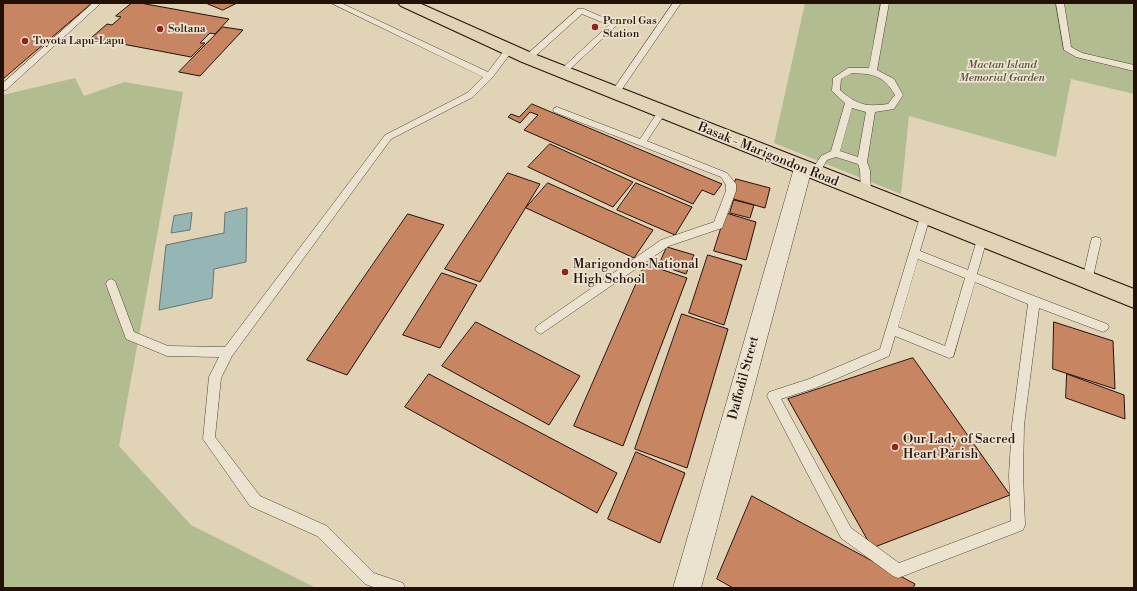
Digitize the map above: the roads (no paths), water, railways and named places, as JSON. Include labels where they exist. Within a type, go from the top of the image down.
[{"type":"main road","name":"Basak - Marigondon Road","points":[[406,3],[509,50],[562,72],[1134,299]]},
{"type":"street","name":"Daffodil Street","points":[[687,588],[809,171]]},
{"type":"lane","points":[[3,88],[97,3]]},
{"type":"lane","points":[[335,3],[489,76]]},
{"type":"lane","points":[[615,93],[677,3]]},
{"type":"lane","points":[[873,72],[885,3]]},
{"type":"lane","points":[[1060,3],[1067,48],[1079,55],[1134,68]]},
{"type":"lane","points":[[528,58],[581,11],[614,24],[562,72]]},
{"type":"lane","points":[[398,588],[370,579],[322,531],[255,501],[209,439],[215,377],[228,352],[388,138],[470,94],[489,76],[509,50]]},
{"type":"lane","points":[[851,70],[873,72],[891,81],[898,95],[891,107],[871,110],[849,104],[836,91],[837,78],[851,70]]},
{"type":"lane","points":[[835,153],[849,104]]},
{"type":"lane","points":[[541,330],[665,242],[718,226],[731,191],[731,184],[724,175],[557,110]]},
{"type":"lane","points":[[866,193],[865,170],[862,162],[871,110]]},
{"type":"lane","points":[[642,142],[662,112]]},
{"type":"lane","points":[[809,171],[824,158],[835,153],[862,162]]},
{"type":"lane","points":[[925,217],[916,254],[891,328],[885,352],[811,384],[773,396],[846,533],[898,571],[1018,525],[1016,475],[1018,425],[1034,301]]},
{"type":"lane","points":[[891,328],[949,353],[982,239]]},
{"type":"lane","points":[[1087,281],[1096,241]]},
{"type":"lane","points":[[916,254],[1103,327]]},
{"type":"lane","points":[[111,284],[130,335],[167,351],[228,352]]},
{"type":"water","points":[[247,208],[246,262],[214,269],[212,298],[159,310],[166,245],[224,233],[225,213]]},
{"type":"water","points":[[192,213],[190,230],[171,233],[174,216]]},
{"type":"place","name":"Penrol Gas Station","points":[[595,27]]},
{"type":"place","name":"Soltana","points":[[160,29]]},
{"type":"place","name":"Toyota Lapu-Lapu","points":[[25,41]]},
{"type":"place","name":"Marigondon National High School","points":[[565,272]]},
{"type":"place","name":"Our Lady of Sacred Heart Parish","points":[[895,447]]},
{"type":"park label","name":"Mactan Island Memorial Garden","points":[[1002,71]]}]
